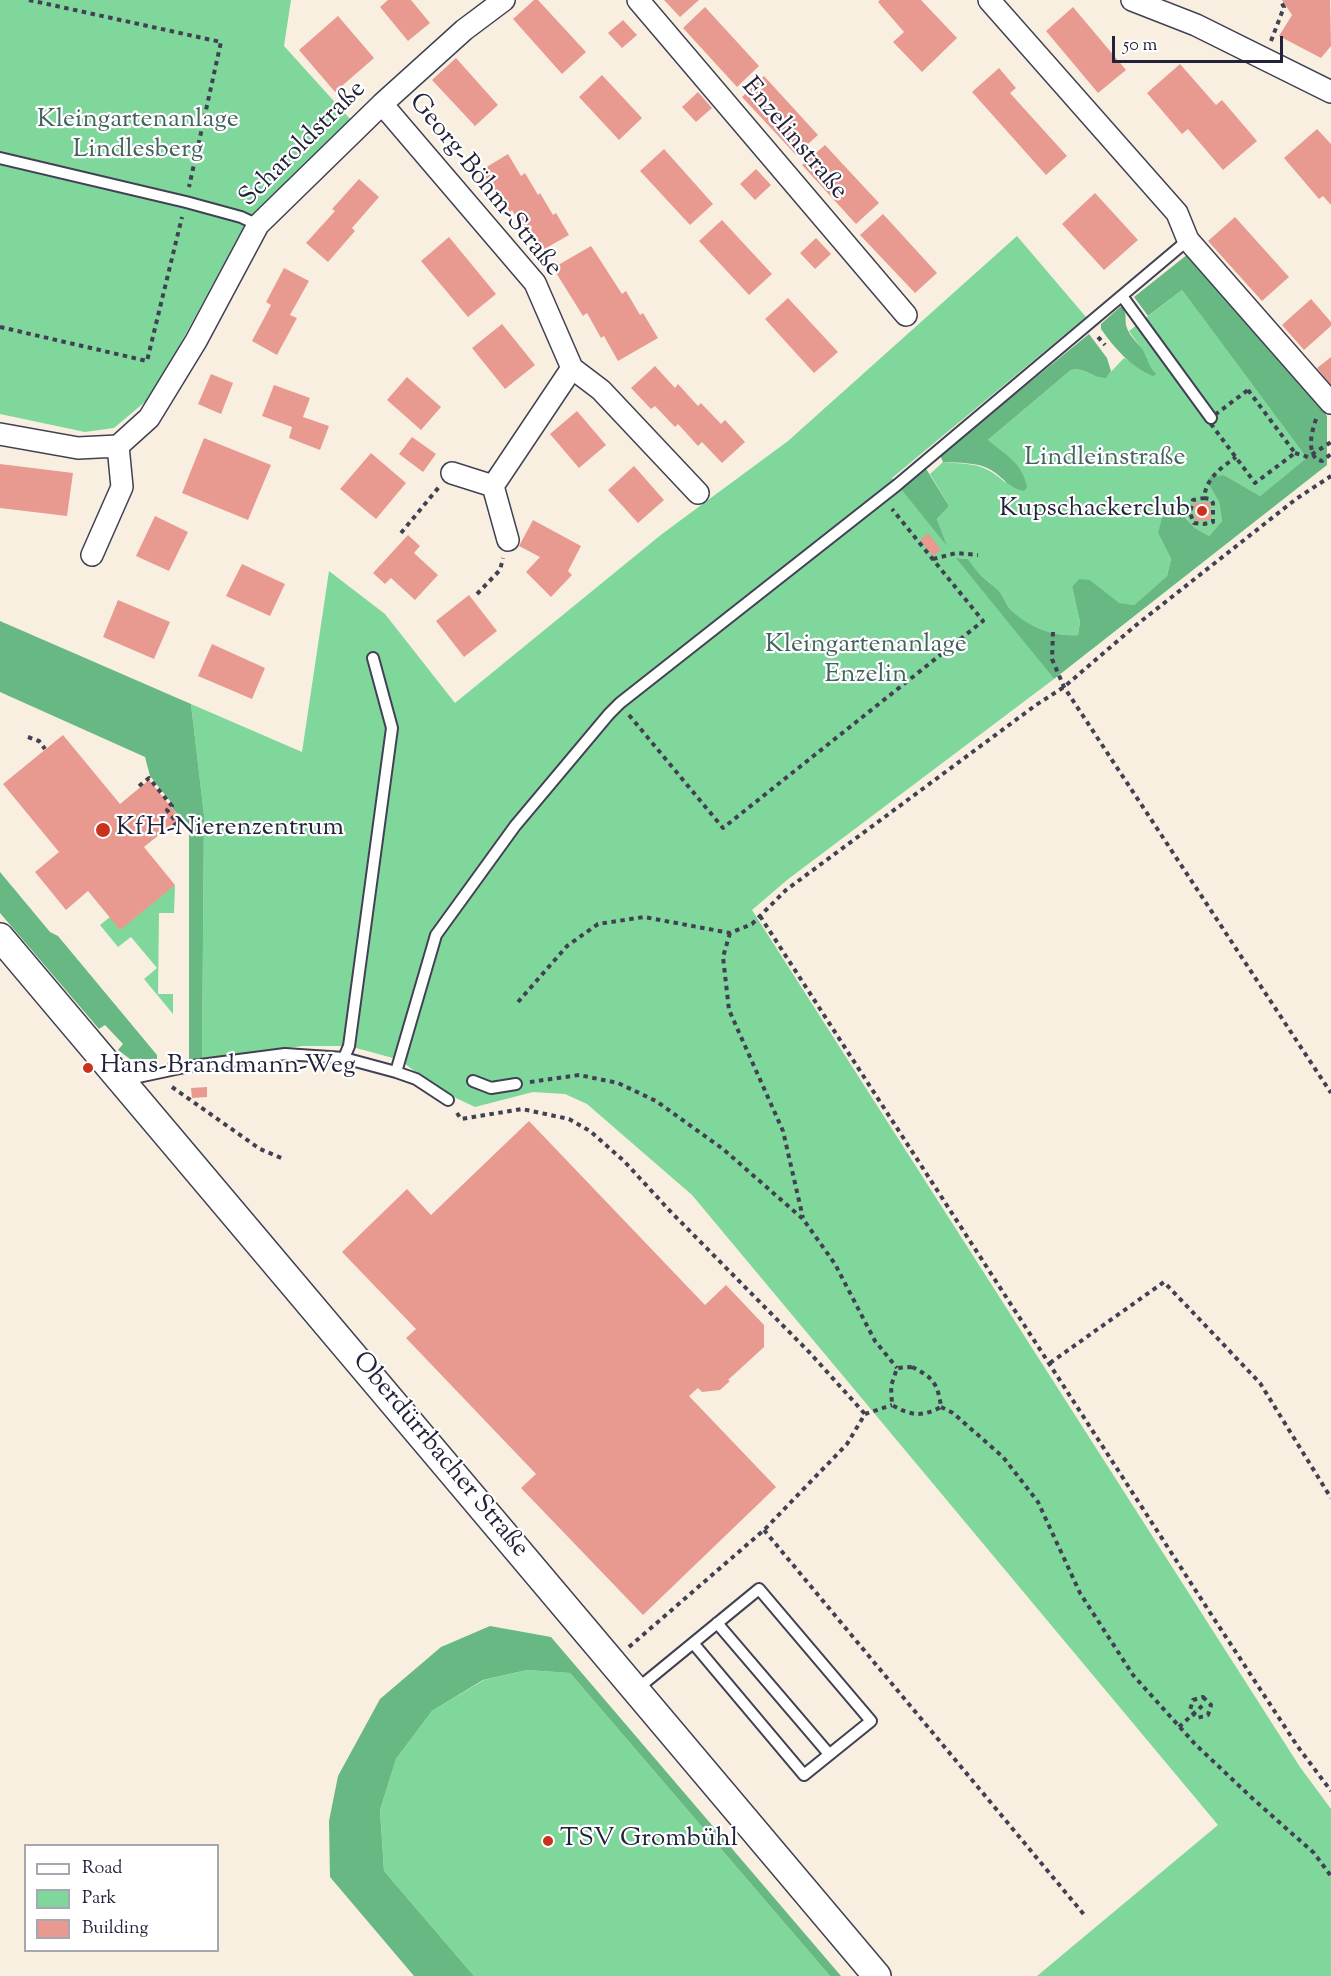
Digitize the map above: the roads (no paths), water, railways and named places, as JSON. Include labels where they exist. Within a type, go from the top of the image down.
[{"type":"street","name":"Scharoldstraße","points":[[118,446],[149,418],[196,341],[258,225],[382,104],[464,30],[504,0]]},
{"type":"street","name":"Enzelinstraße","points":[[638,0],[906,315]]},
{"type":"street","points":[[989,0],[1177,213],[1188,240],[1327,408]]},
{"type":"street","points":[[1132,0],[1196,25],[1331,92]]},
{"type":"street","name":"Georg-Böhm-Straße","points":[[382,104],[535,283],[572,368],[601,390],[698,492]]},
{"type":"street","points":[[508,540],[493,486],[572,368]]},
{"type":"street","points":[[0,434],[78,448],[118,446],[122,487],[92,555]]},
{"type":"street","points":[[452,473],[493,486]]},
{"type":"street","name":"Oberdürrbacher Straße","points":[[0,937],[614,1661],[877,1976]]},
{"type":"lane","points":[[0,158],[186,202],[258,225]]},
{"type":"lane","points":[[396,1072],[436,935],[515,826],[620,703],[882,496],[1188,240]]},
{"type":"lane","points":[[1122,296],[1211,418]]},
{"type":"lane","points":[[344,1058],[349,1046],[392,728],[373,658]]},
{"type":"lane","points":[[122,1081],[185,1067],[285,1054],[344,1058],[396,1072],[416,1079],[448,1100]]},
{"type":"lane","points":[[473,1081],[491,1088],[516,1084]]},
{"type":"lane","points":[[637,1689],[717,1623],[759,1589],[871,1721],[804,1775],[693,1643]]},
{"type":"lane","points":[[717,1623],[829,1754]]},
{"type":"place","name":"Kupschackerclub","points":[[1202,511]]},
{"type":"place","name":"KfH-Nierenzentrum","points":[[103,830]]},
{"type":"place","name":"Hans-Brandmann-Weg","points":[[88,1068]]},
{"type":"place","name":"TSV Grombühl","points":[[548,1841]]},
{"type":"park label","name":"Kleingartenanlage Lindlesberg","points":[[138,137]]},
{"type":"park label","name":"Lindleinstraße","points":[[1105,460]]},
{"type":"park label","name":"Kleingartenanlage Enzelin","points":[[866,662]]}]
